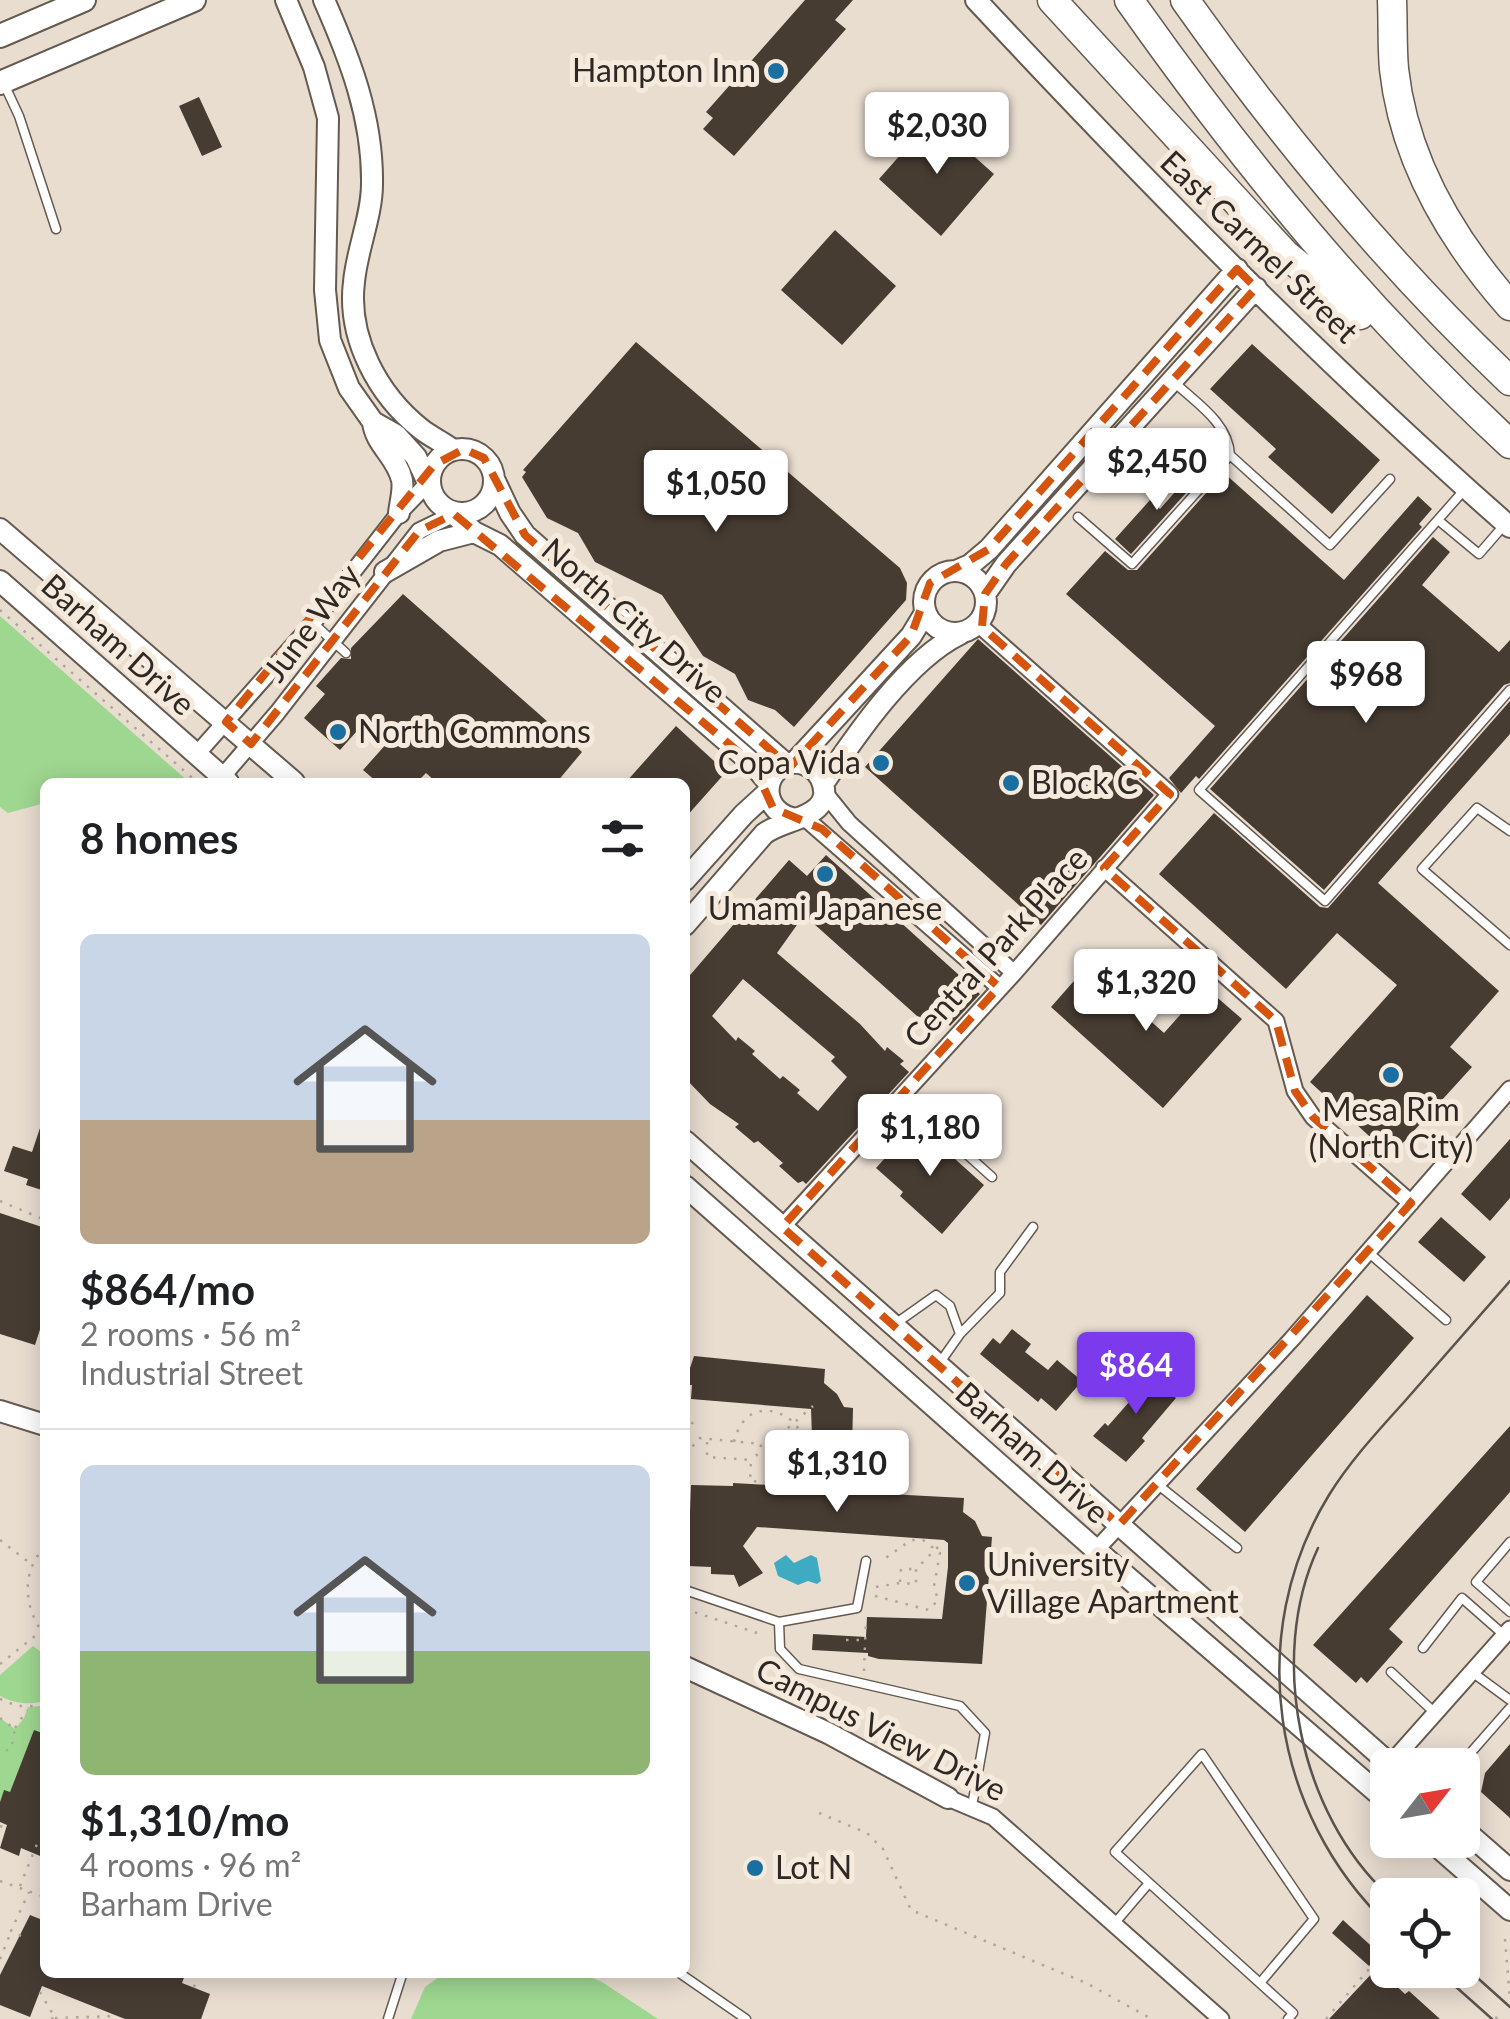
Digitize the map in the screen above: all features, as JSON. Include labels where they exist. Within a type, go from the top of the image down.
[{"type":"highway","points":[[1052,0],[1285,254],[1450,389],[1510,444]]},
{"type":"highway","points":[[1129,0],[1274,196],[1450,389]]},
{"type":"highway","points":[[1185,0],[1297,152],[1369,237],[1510,381]]},
{"type":"highway","points":[[1392,0],[1394,70],[1406,128],[1425,181],[1454,236],[1510,306]]},
{"type":"main road","points":[[0,36],[84,0]]},
{"type":"main road","points":[[2,82],[194,0]]},
{"type":"street","name":"North City Drive","points":[[286,0],[314,67],[328,118],[325,290],[330,340],[348,388],[372,422],[396,436],[416,457],[440,504],[514,558],[753,764],[768,788]]},
{"type":"street","name":"North City Drive","points":[[324,0],[370,132],[372,188],[353,286],[358,336],[371,370],[394,404],[422,431],[453,450],[464,449],[484,458],[525,535],[790,763]]},
{"type":"street","name":"East Carmel Street","points":[[976,0],[1104,137],[1256,288],[1508,525]]},
{"type":"street","points":[[969,629],[938,630],[925,613],[923,602],[930,583],[946,572],[970,564],[989,549],[1237,269]]},
{"type":"street","points":[[690,919],[764,834],[775,825],[801,818],[818,808],[823,788],[846,749],[922,658],[984,615],[985,594],[1006,564],[1070,510],[1256,288]]},
{"type":"street","points":[[372,422],[374,433],[392,456],[403,482],[399,513]]},
{"type":"street","points":[[428,483],[434,466],[453,450]]},
{"type":"street","points":[[454,514],[479,508],[487,500],[494,480]]},
{"type":"street","name":"June Way","points":[[196,755],[313,624],[399,513],[428,483]]},
{"type":"street","points":[[1034,498],[1050,497],[1070,510]]},
{"type":"street","name":"June Way","points":[[226,778],[252,744],[340,648],[385,572],[419,531],[454,514]]},
{"type":"street","name":"Barham Drive","points":[[0,528],[252,744]]},
{"type":"street","points":[[385,572],[439,542],[474,532]]},
{"type":"street","points":[[956,571],[974,578],[985,594]]},
{"type":"street","name":"Barham Drive","points":[[0,581],[223,778]]},
{"type":"street","points":[[690,874],[768,788],[778,768],[790,763],[911,636],[925,613]]},
{"type":"street","name":"Central Park Place","points":[[774,1220],[901,1095],[1170,794],[969,629]]},
{"type":"street","points":[[252,744],[290,778]]},
{"type":"street","points":[[790,763],[812,768],[848,823],[1014,973]]},
{"type":"street","points":[[768,788],[773,808],[780,814],[801,818],[998,987]]},
{"type":"street","points":[[1104,868],[1276,1021],[1295,1091],[1313,1117],[1411,1203]]},
{"type":"street","points":[[1096,1550],[1510,1090]]},
{"type":"street","points":[[690,1145],[774,1220]]},
{"type":"street","name":"Barham Drive","points":[[690,1190],[1370,1786]]},
{"type":"street","name":"Barham Drive","points":[[774,1220],[1371,1748]]},
{"type":"street","points":[[0,1411],[40,1424]]},
{"type":"street","points":[[1405,1748],[1507,1632]]},
{"type":"street","name":"Campus View Drive","points":[[690,1670],[828,1733],[948,1798],[993,1817],[1221,2019]]},
{"type":"street","points":[[1480,1844],[1510,1870]]},
{"type":"street","points":[[1450,1858],[1510,1910]]},
{"type":"lane","points":[[2,82],[19,116],[56,228]]},
{"type":"lane","points":[[1174,382],[1220,424],[1230,455],[1330,545],[1390,479]]},
{"type":"lane","points":[[1070,510],[1132,564],[1230,455]]},
{"type":"lane","points":[[1466,488],[1198,790],[1325,901],[1510,690]]},
{"type":"lane","points":[[1438,520],[1479,554],[1508,525]]},
{"type":"lane","points":[[313,624],[340,648]]},
{"type":"lane","points":[[1510,831],[1477,808],[1422,869],[1510,946]]},
{"type":"lane","points":[[901,1095],[992,1177]]},
{"type":"lane","points":[[938,1365],[960,1334],[1000,1293],[1000,1272],[1032,1227]]},
{"type":"lane","points":[[1368,1252],[1446,1320]]},
{"type":"lane","points":[[893,1325],[936,1295],[950,1306],[960,1334]]},
{"type":"lane","points":[[1157,1484],[1236,1548]]},
{"type":"lane","points":[[1510,1542],[1476,1582],[1510,1612]]},
{"type":"lane","points":[[690,1592],[778,1622],[857,1608],[865,1591],[866,1561]]},
{"type":"lane","points":[[1423,1648],[1462,1598],[1507,1632]]},
{"type":"lane","points":[[778,1622],[780,1649],[799,1669],[960,1706],[985,1733],[971,1808]]},
{"type":"lane","points":[[1391,1672],[1435,1713]]},
{"type":"lane","points":[[1472,1672],[1510,1700]]},
{"type":"lane","points":[[1475,1748],[1510,1708]]},
{"type":"lane","points":[[1260,1983],[1314,1918],[1202,1754],[1115,1852],[1260,1983],[1293,2012],[1288,2019]]},
{"type":"lane","points":[[1114,1924],[1149,1883]]},
{"type":"lane","points":[[388,2019],[402,1978]]},
{"type":"lane","points":[[687,1978],[746,2019]]},
{"type":"path","points":[[0,610],[191,778]]},
{"type":"path","points":[[0,1202],[40,1218]]},
{"type":"path","points":[[780,1435],[813,1406]]},
{"type":"path","points":[[690,1452],[699,1438],[707,1441],[761,1444],[760,1452],[751,1460],[750,1480],[766,1482],[782,1476],[800,1457],[803,1440],[794,1423],[777,1412],[756,1413],[742,1423],[734,1442]]},
{"type":"path","points":[[690,1420],[693,1424]]},
{"type":"path","points":[[707,1441],[707,1456],[751,1460]]},
{"type":"path","points":[[766,1482],[768,1456]]},
{"type":"path","points":[[690,1527],[694,1527]]},
{"type":"path","points":[[0,1540],[32,1565]]},
{"type":"path","points":[[864,1677],[865,1591],[872,1568],[904,1543],[924,1540],[937,1549],[940,1558],[934,1586],[938,1600],[932,1609],[865,1591]]},
{"type":"path","points":[[900,1582],[900,1569],[916,1569],[943,1542]]},
{"type":"path","points":[[40,1554],[32,1565],[28,1602],[40,1627]]},
{"type":"path","points":[[865,1591],[900,1582],[916,1584],[916,1569]]},
{"type":"path","points":[[690,1611],[760,1634]]},
{"type":"path","points":[[0,1664],[40,1635]]},
{"type":"path","points":[[846,1640],[865,1640]]},
{"type":"path","points":[[0,1698],[8,1704],[40,1706]]},
{"type":"path","points":[[0,1752],[12,1749],[15,1730],[28,1707]]},
{"type":"path","points":[[0,1718],[15,1730]]},
{"type":"path","points":[[819,1813],[868,1833],[883,1849],[910,1910],[1086,1983],[1152,2019]]},
{"type":"path","points":[[0,1826],[6,1828]]},
{"type":"path","points":[[20,1888],[37,1844]]},
{"type":"path","points":[[0,1880],[40,1896]]},
{"type":"path","points":[[0,1960],[30,1892]]},
{"type":"path","points":[[11,1931],[21,1936]]},
{"type":"path","points":[[1505,1939],[1510,2000]]},
{"type":"path","points":[[1326,2019],[1370,1968]]},
{"type":"path","points":[[194,1988],[196,1978]]},
{"type":"path","points":[[40,1992],[52,2018],[118,2016]]},
{"type":"path","points":[[1496,2019],[1498,2010]]},
{"type":"highlighted area","points":[[1237,269],[1256,288],[1006,564],[985,594],[982,627],[1170,794],[1104,868],[1276,1021],[1295,1091],[1313,1117],[1411,1203],[1119,1525],[782,1227],[999,987],[822,829],[773,808],[753,764],[454,514],[419,531],[251,744],[226,722],[434,465],[464,449],[484,458],[525,535],[790,767],[911,636],[930,583],[989,549]]},
{"type":"green space","points":[[0,616],[184,778],[40,778],[40,804],[8,813],[0,807]]},
{"type":"green space","points":[[33,1646],[40,1651],[40,1702],[22,1703],[0,1696],[0,1675]]},
{"type":"green space","points":[[40,1706],[40,1732],[34,1730],[10,1792],[4,1791],[0,1802],[0,1718],[15,1729],[28,1707]]},
{"type":"green space","points":[[438,1978],[593,1978],[658,2019],[411,2019],[425,1987]]},
{"type":"water","points":[[786,1555],[794,1563],[811,1555],[817,1558],[821,1581],[798,1585],[778,1576],[774,1563]]},
{"type":"building","name":"Hampton Inn","points":[[805,0],[853,0],[835,20],[846,29],[734,156],[703,129],[713,118],[706,112]]},
{"type":"building","points":[[199,97],[222,147],[202,156],[179,106]]},
{"type":"building","points":[[932,119],[994,174],[941,236],[879,179]]},
{"type":"building","points":[[835,230],[896,286],[842,345],[781,290]]},
{"type":"building","points":[[636,342],[900,568],[907,583],[906,600],[794,727],[775,710],[748,700],[735,674],[703,656],[662,595],[595,562],[578,533],[547,518],[522,477],[526,472],[523,470]]},
{"type":"building","points":[[1252,344],[1380,460],[1332,514],[1268,457],[1276,449],[1210,389]]},
{"type":"building","points":[[1206,457],[1213,463],[1131,554],[1115,539],[1150,500],[1160,509]]},
{"type":"building","points":[[1224,473],[1344,580],[1418,496],[1432,509],[1419,524],[1422,527],[1199,779],[1196,776],[1181,793],[1169,778],[1215,726],[1066,594],[1105,551],[1128,570],[1137,570]]},
{"type":"building","points":[[1433,537],[1450,552],[1422,585],[1499,652],[1510,640],[1510,683],[1504,685],[1324,890],[1210,789]]},
{"type":"building","points":[[403,594],[582,752],[560,778],[432,778],[426,773],[421,778],[372,778],[363,770],[388,742],[365,722],[340,750],[304,718],[325,694],[316,686],[341,658],[351,659],[351,648]]},
{"type":"building","name":"Block C","points":[[978,639],[1154,795],[1041,925],[865,767]]},
{"type":"building","points":[[1510,701],[1510,734],[1378,883],[1499,991],[1450,1047],[1472,1067],[1391,1156],[1310,1082],[1397,985],[1337,933],[1286,989],[1159,874],[1214,813],[1320,907],[1328,908]]},
{"type":"building","points":[[676,726],[726,772],[690,812],[690,778],[630,778]]},
{"type":"building","points":[[826,855],[980,994],[950,1026],[946,1021],[935,1032],[804,915],[777,953],[860,1024],[885,1051],[887,1047],[904,1061],[900,1064],[909,1072],[806,1184],[798,1183],[779,1166],[783,1163],[735,1127],[739,1124],[710,1104],[690,1083],[690,975],[789,860],[807,876]],"holes":[[[743,979],[835,1057],[831,1061],[847,1077],[818,1111],[797,1093],[800,1090],[783,1076],[780,1079],[752,1054],[755,1051],[738,1037],[736,1041],[712,1016]]]},
{"type":"building","points":[[1088,965],[1164,1033],[1205,987],[1242,1019],[1163,1108],[1051,1007]]},
{"type":"building","points":[[916,1124],[984,1185],[942,1234],[876,1168]]},
{"type":"building","points":[[40,1128],[40,1189],[26,1185],[28,1179],[4,1171],[13,1146],[32,1152]]},
{"type":"building","points":[[1510,1139],[1510,1198],[1490,1221],[1461,1194]]},
{"type":"building","points":[[0,1213],[40,1226],[40,1330],[35,1345],[0,1334]]},
{"type":"building","points":[[1441,1217],[1486,1257],[1464,1282],[1418,1242]]},
{"type":"building","points":[[1367,1295],[1414,1338],[1245,1532],[1196,1489]]},
{"type":"building","points":[[1012,1329],[1031,1344],[1025,1352],[1048,1370],[1057,1360],[1082,1381],[1056,1411],[1041,1398],[1038,1402],[980,1354],[993,1338],[1000,1344]]},
{"type":"building","points":[[694,1356],[825,1369],[824,1383],[844,1407],[853,1408],[851,1492],[964,1498],[963,1512],[975,1521],[982,1536],[992,1537],[982,1664],[879,1659],[868,1653],[812,1650],[813,1634],[866,1637],[867,1617],[942,1619],[948,1567],[948,1543],[944,1540],[757,1527],[743,1546],[763,1573],[739,1587],[734,1575],[711,1574],[711,1567],[690,1566],[691,1485],[807,1487],[812,1436],[811,1409],[691,1399],[690,1368]]},
{"type":"building","points":[[1140,1370],[1176,1398],[1126,1462],[1093,1436],[1105,1423],[1108,1426],[1130,1401],[1137,1390],[1129,1382]]},
{"type":"building","points":[[1510,1426],[1510,1492],[1389,1629],[1403,1642],[1367,1683],[1361,1677],[1356,1683],[1313,1645]]},
{"type":"building","points":[[34,1730],[40,1732],[40,1856],[21,1848],[19,1856],[0,1848],[7,1825],[0,1822],[0,1802],[4,1790],[10,1792]]},
{"type":"building","points":[[1510,1744],[1510,1818],[1481,1792],[1485,1773]]},
{"type":"building","points":[[30,1915],[40,1919],[40,1978],[184,1978],[182,1983],[210,1994],[201,2019],[125,2019],[42,1986],[30,2017],[0,2005],[0,1975]]},
{"type":"building","points":[[1343,1920],[1370,1945],[1370,1965],[1369,1966],[1332,1933]]},
{"type":"building","points":[[1370,1975],[1370,1988],[1399,1988],[1405,1994],[1409,1991],[1440,2019],[1329,2019]]},
{"type":"tram line","points":[[1370,1905],[1348,1880],[1317,1830],[1296,1776],[1283,1720],[1279,1663],[1286,1605],[1302,1549],[1337,1482],[1510,1281]]},
{"type":"tram line","points":[[1318,1548],[1303,1591],[1295,1637],[1295,1685],[1301,1732],[1314,1779],[1333,1822],[1373,1878]]},
{"type":"tram line","points":[[1480,1980],[1510,2007]]},
{"type":"tram line","points":[[1457,1988],[1492,2019]]},
{"type":"place","name":"Hampton Inn","points":[[776,71]]},
{"type":"place","name":"North Commons","points":[[338,732]]},
{"type":"place","name":"Copa Vida","points":[[881,763]]},
{"type":"place","name":"Block C","points":[[1011,783]]},
{"type":"place","name":"Umami Japanese","points":[[825,874]]},
{"type":"place","name":"Mesa Rim (North City)","points":[[1391,1075]]},
{"type":"place","name":"University Village Apartment","points":[[967,1583]]},
{"type":"place","name":"Lot N","points":[[755,1868]]}]
